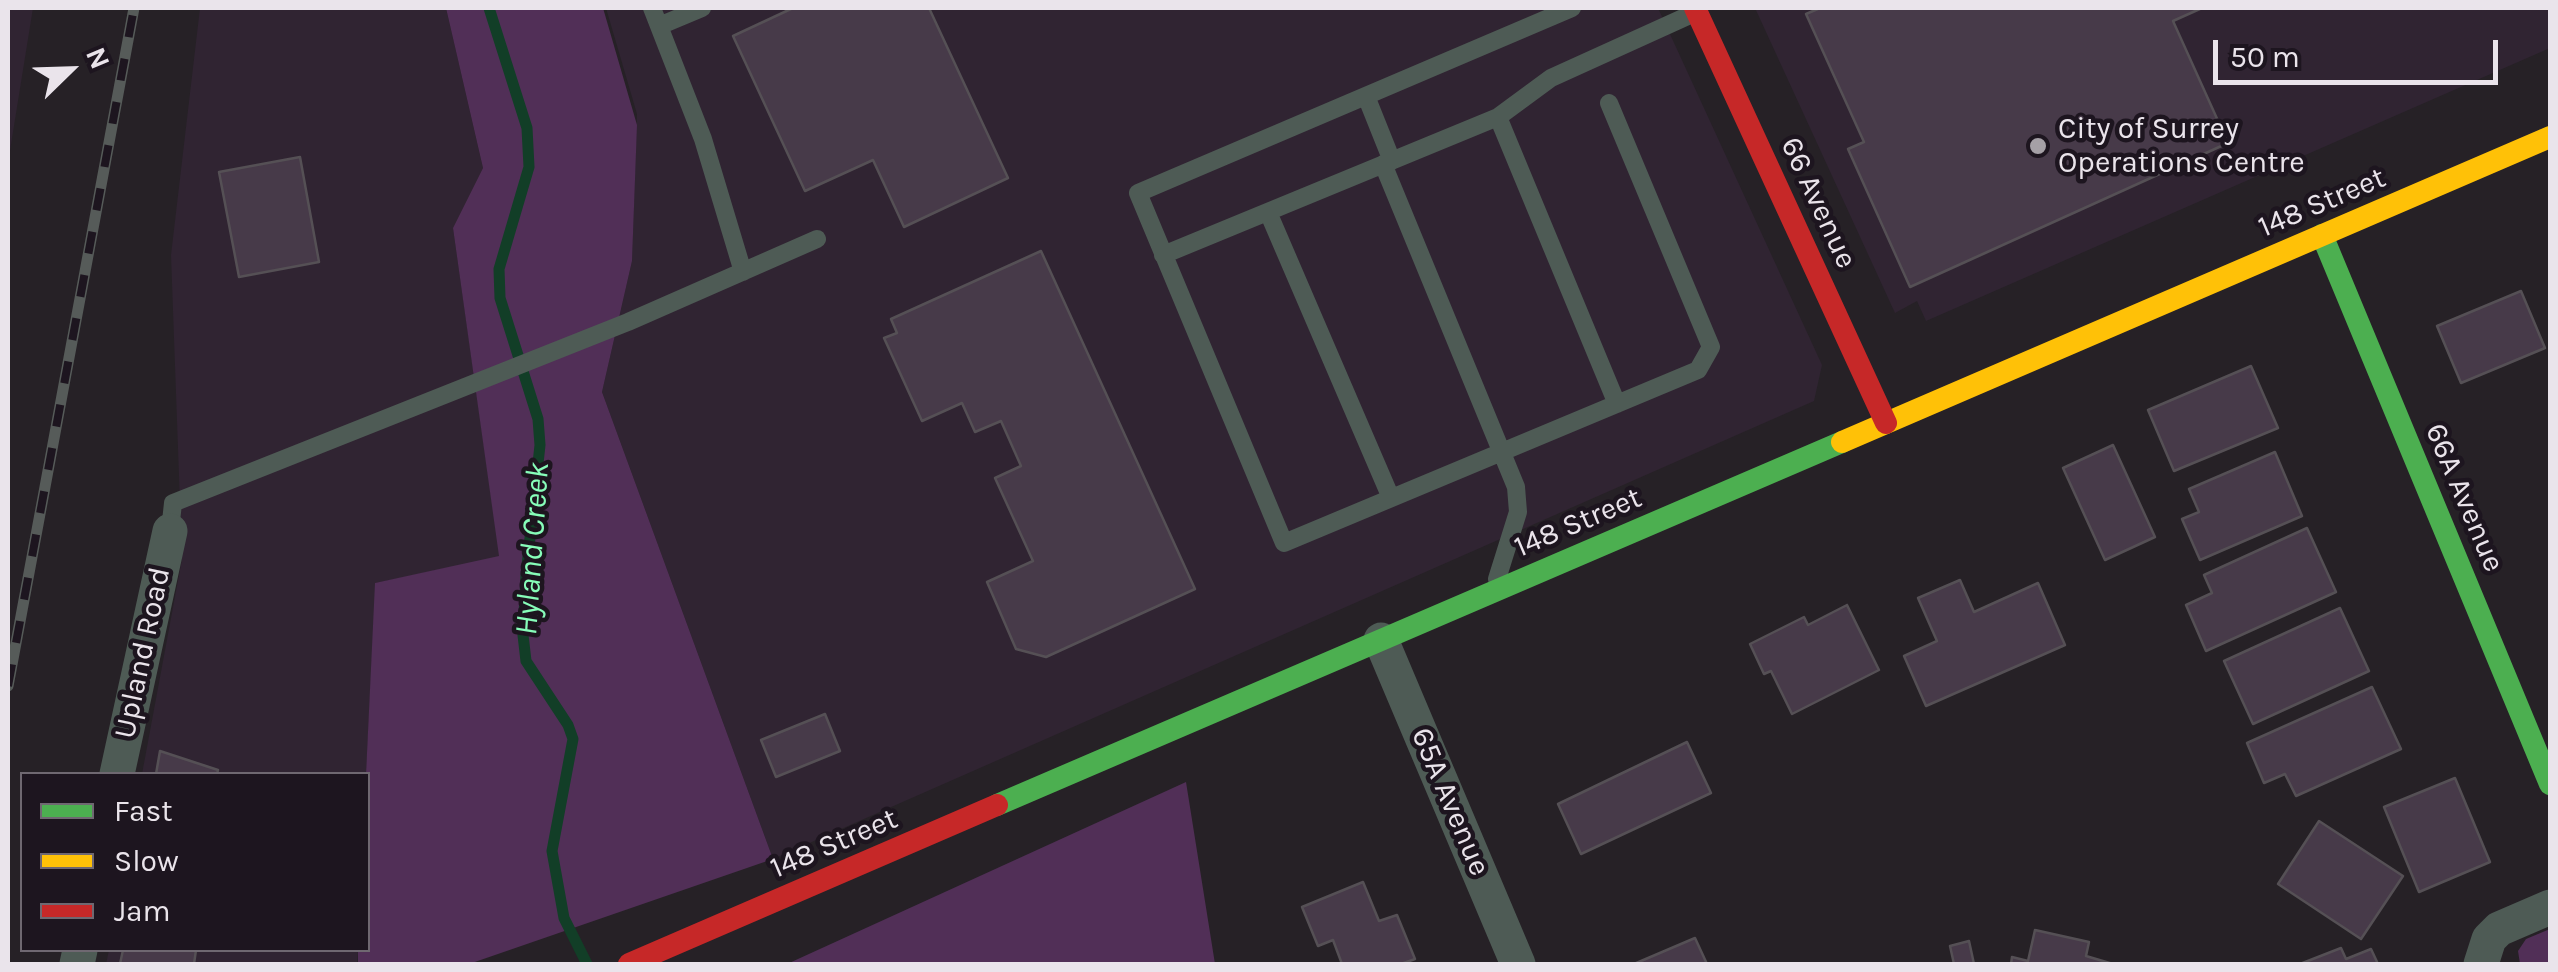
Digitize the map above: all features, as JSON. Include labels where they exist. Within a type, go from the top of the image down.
[{"type":"street","name":"66 Avenue","points":[[1699,9],[1886,423]]},
{"type":"street","name":"148 Street","points":[[629,964],[2550,137]]},
{"type":"street","name":"66A Avenue","points":[[2322,235],[2550,784]]},
{"type":"street","name":"Upland Road","points":[[118,772],[170,532]]},
{"type":"street","name":"65A Avenue","points":[[1381,640],[1518,964]]},
{"type":"street","points":[[2482,964],[2489,939],[2499,929],[2550,907]]},
{"type":"lane","points":[[652,8],[704,139],[743,272]]},
{"type":"lane","points":[[660,26],[702,8]]},
{"type":"lane","points":[[1572,8],[1138,192],[1284,543],[1698,370],[1711,347],[1609,103]]},
{"type":"lane","points":[[1163,255],[1498,117],[1551,78],[1699,9]]},
{"type":"lane","points":[[1366,96],[1387,163],[1516,487],[1518,512],[1493,592]]},
{"type":"lane","points":[[1498,117],[1617,404]]},
{"type":"lane","points":[[1268,212],[1391,498]]},
{"type":"lane","points":[[170,532],[173,504],[628,322],[817,239]]},
{"type":"shaded area","points":[[8,8],[33,8],[8,163]]},
{"type":"shaded area","points":[[200,8],[446,8],[483,168],[453,228],[500,557],[376,583],[366,772],[142,772],[182,559],[171,255]]},
{"type":"shaded area","points":[[446,8],[603,8],[637,125],[632,261],[602,392],[773,859],[469,964],[358,964],[358,952],[370,952],[370,772],[366,772],[375,583],[499,556],[453,228],[483,168]]},
{"type":"shaded area","points":[[606,8],[1658,8],[1822,365],[1814,401],[773,859],[602,392],[632,261],[637,114]]},
{"type":"shaded area","name":"City of Surrey Operations Centre","points":[[1755,8],[2550,8],[2550,48],[1926,321],[1917,301],[1895,313]]},
{"type":"shaded area","points":[[1186,782],[1215,964],[787,964]]},
{"type":"shaded area","points":[[2550,929],[2550,964],[2520,964],[2518,951],[2526,939]]},
{"type":"shaded area","points":[[109,952],[358,952],[357,964],[106,964]]},
{"type":"building","points":[[793,8],[929,8],[1008,178],[904,227],[873,160],[805,191],[733,36]]},
{"type":"building","name":"City of Surrey Operations Centre","points":[[1820,8],[2202,8],[2173,21],[2228,143],[1910,287],[1848,149],[1864,142],[1806,14]]},
{"type":"building","points":[[300,157],[319,262],[239,277],[219,172]]},
{"type":"building","points":[[1041,251],[1195,589],[1046,657],[1016,649],[987,582],[1033,561],[995,478],[1021,466],[1001,421],[975,432],[962,403],[922,421],[884,338],[897,333],[891,319]]},
{"type":"building","points":[[2521,291],[2545,348],[2461,383],[2437,326]]},
{"type":"building","points":[[2251,366],[2278,428],[2174,471],[2148,410]]},
{"type":"building","points":[[2113,445],[2155,537],[2105,560],[2063,468]]},
{"type":"building","points":[[2275,452],[2302,516],[2200,560],[2182,519],[2199,512],[2189,489]]},
{"type":"building","points":[[2307,528],[2336,592],[2206,651],[2186,605],[2212,593],[2204,575]]},
{"type":"building","points":[[1960,580],[1974,612],[2038,583],[2065,645],[1926,706],[1904,656],[1937,641],[1918,598]]},
{"type":"building","points":[[1847,605],[1879,670],[1792,714],[1771,671],[1764,674],[1750,644],[1804,617],[1808,625]]},
{"type":"building","points":[[2340,608],[2369,671],[2253,724],[2224,661]]},
{"type":"building","points":[[2372,687],[2401,749],[2296,796],[2285,774],[2264,783],[2247,743]]},
{"type":"building","points":[[825,714],[840,751],[776,777],[761,740]]},
{"type":"building","points":[[1687,742],[1711,793],[1581,854],[1558,804]]},
{"type":"building","points":[[160,751],[218,770],[218,772],[156,772]]},
{"type":"building","points":[[2455,778],[2490,862],[2419,892],[2384,807]]},
{"type":"building","points":[[2319,821],[2403,876],[2361,939],[2278,884]]},
{"type":"building","points":[[1363,882],[1379,921],[1397,915],[1415,959],[1401,964],[1342,964],[1333,940],[1318,946],[1302,907]]},
{"type":"building","points":[[2035,930],[2089,942],[2086,956],[2113,964],[2011,964],[2012,957],[2028,961]]},
{"type":"building","points":[[1695,938],[1707,964],[1634,964]]},
{"type":"building","points":[[1969,941],[1974,964],[1954,964],[1950,946]]},
{"type":"building","points":[[2341,948],[2346,959],[2371,949],[2378,964],[2300,964]]},
{"type":"building","points":[[123,952],[196,952],[194,964],[120,964]]},
{"type":"waterway","name":"Hyland Creek","points":[[489,8],[527,128],[529,167],[499,269],[500,298],[538,419],[540,445],[523,635],[526,661],[573,739],[552,851],[564,918],[587,964]]},
{"type":"railway","points":[[8,686],[134,8]]},
{"type":"traffic: fast","points":[[2322,235],[2550,784]]},
{"type":"traffic: fast","points":[[997,805],[1842,442]]},
{"type":"traffic: slow","points":[[1842,442],[2550,137]]},
{"type":"traffic: jam","points":[[1695,8],[1886,423]]},
{"type":"traffic: jam","points":[[629,964],[997,805]]},
{"type":"place","name":"City of Surrey Operations Centre","points":[[2038,146]]}]
